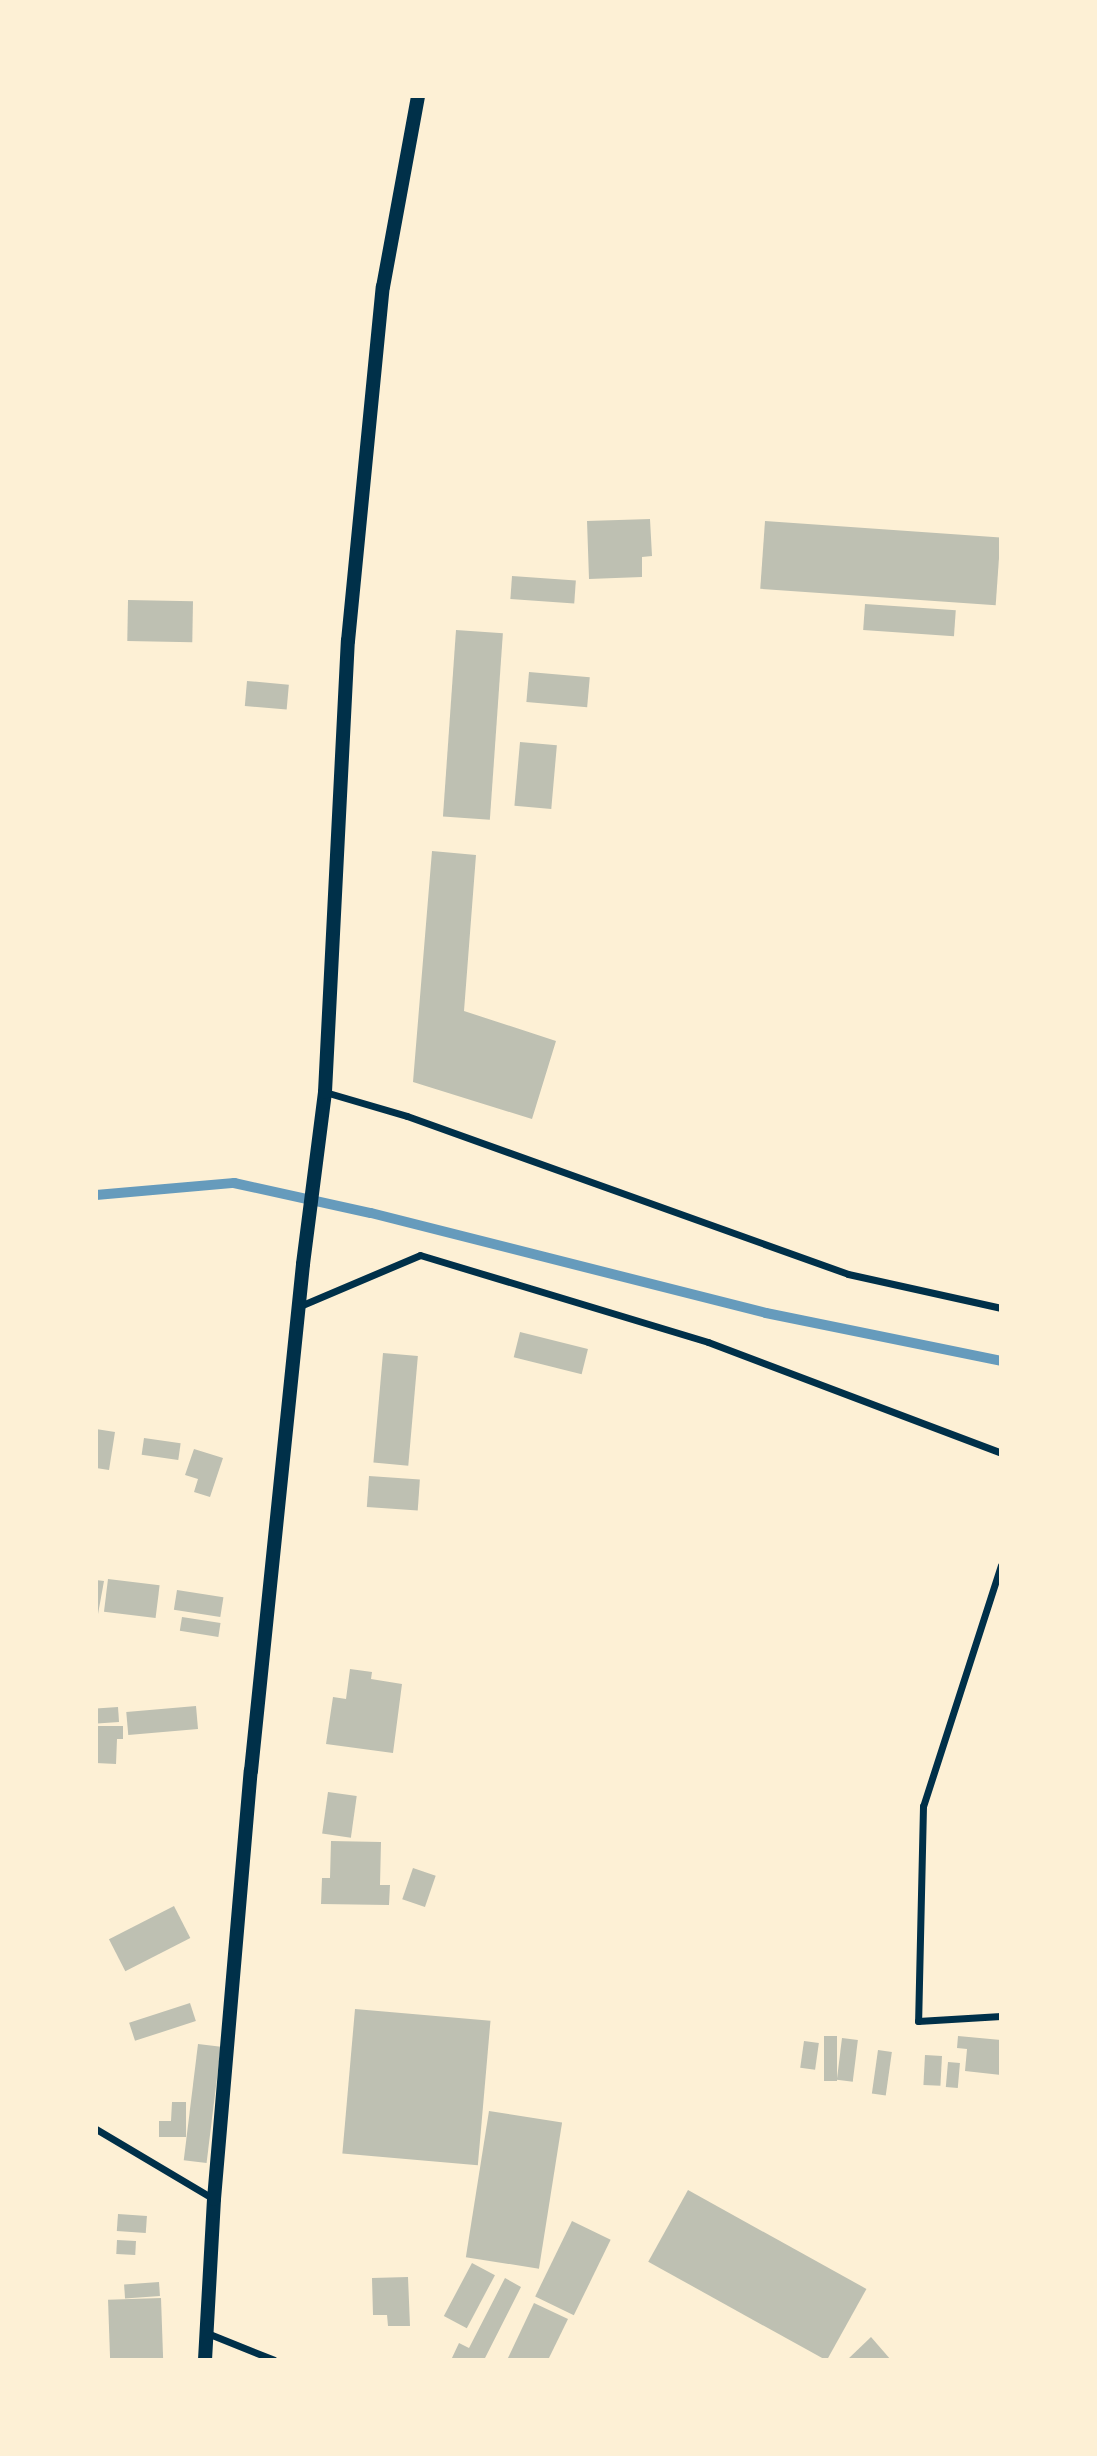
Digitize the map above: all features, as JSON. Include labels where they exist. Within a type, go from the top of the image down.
[{"type":"main road","points":[[205,2360],[214,2199],[251,1771],[303,1264],[325,1092],[348,641],[383,286],[418,96]]},
{"type":"street","points":[[325,1092],[407,1116],[848,1274],[1001,1308]]},
{"type":"street","points":[[299,1306],[420,1255],[708,1342],[1001,1453]]},
{"type":"street","points":[[1001,1565],[923,1806],[918,2021],[1001,2016]]},
{"type":"street","points":[[98,2133],[214,2199]]},
{"type":"street","points":[[206,2333],[274,2360]]},
{"type":"building","points":[[650,519],[652,556],[642,557],[642,577],[589,579],[587,521]]},
{"type":"building","points":[[765,521],[1000,537],[996,605],[760,589]]},
{"type":"building","points":[[512,576],[576,580],[574,603],[510,599]]},
{"type":"building","points":[[128,600],[193,601],[192,642],[127,641]]},
{"type":"building","points":[[865,604],[956,610],[954,636],[863,630]]},
{"type":"building","points":[[456,630],[503,633],[490,820],[443,817]]},
{"type":"building","points":[[529,672],[590,677],[587,707],[526,702]]},
{"type":"building","points":[[247,681],[289,685],[287,710],[245,706]]},
{"type":"building","points":[[520,742],[557,745],[551,809],[514,806]]},
{"type":"building","points":[[432,851],[476,855],[464,1011],[556,1041],[532,1119],[413,1082]]},
{"type":"building","points":[[520,1332],[588,1349],[582,1374],[514,1357]]},
{"type":"building","points":[[383,1353],[418,1356],[408,1466],[373,1463]]},
{"type":"building","points":[[96,1429],[115,1432],[109,1470],[96,1468]]},
{"type":"building","points":[[144,1438],[181,1443],[178,1460],[142,1455]]},
{"type":"building","points":[[194,1449],[223,1458],[210,1497],[194,1492],[198,1479],[185,1475]]},
{"type":"building","points":[[369,1476],[420,1480],[418,1510],[367,1507]]},
{"type":"building","points":[[108,1579],[160,1585],[156,1618],[104,1612]]},
{"type":"building","points":[[96,1580],[104,1581],[98,1614],[96,1614]]},
{"type":"building","points":[[177,1590],[223,1597],[220,1617],[174,1610]]},
{"type":"building","points":[[182,1617],[221,1623],[218,1637],[180,1631]]},
{"type":"building","points":[[350,1669],[372,1672],[371,1679],[402,1684],[393,1753],[326,1744],[333,1697],[346,1699]]},
{"type":"building","points":[[196,1706],[198,1729],[128,1735],[126,1712]]},
{"type":"building","points":[[118,1707],[119,1722],[97,1723],[96,1709]]},
{"type":"building","points":[[96,1726],[123,1726],[123,1739],[117,1739],[116,1764],[96,1763]]},
{"type":"building","points":[[328,1792],[357,1796],[351,1838],[322,1834]]},
{"type":"building","points":[[331,1841],[381,1842],[380,1885],[390,1885],[389,1905],[321,1904],[322,1878],[330,1878]]},
{"type":"building","points":[[413,1868],[436,1876],[425,1907],[402,1899]]},
{"type":"building","points":[[174,1906],[190,1938],[125,1971],[109,1939]]},
{"type":"building","points":[[190,2003],[196,2021],[135,2041],[129,2023]]},
{"type":"building","points":[[355,2009],[490,2021],[478,2165],[342,2153]]},
{"type":"building","points":[[824,2036],[837,2036],[837,2081],[824,2081]]},
{"type":"building","points":[[958,2036],[1001,2040],[1001,2075],[965,2071],[967,2049],[957,2048]]},
{"type":"building","points":[[842,2038],[858,2040],[853,2082],[837,2080]]},
{"type":"building","points":[[804,2041],[819,2043],[815,2070],[800,2068]]},
{"type":"building","points":[[198,2044],[221,2047],[207,2163],[184,2160]]},
{"type":"building","points":[[878,2050],[892,2052],[886,2096],[872,2094]]},
{"type":"building","points":[[925,2055],[942,2056],[940,2086],[923,2085]]},
{"type":"building","points":[[948,2062],[960,2063],[958,2088],[946,2087]]},
{"type":"building","points":[[172,2102],[186,2102],[186,2137],[159,2137],[159,2121],[171,2121]]},
{"type":"building","points":[[489,2111],[562,2123],[539,2269],[466,2257]]},
{"type":"building","points":[[688,2190],[866,2289],[826,2360],[648,2262]]},
{"type":"building","points":[[118,2214],[147,2216],[146,2233],[117,2231]]},
{"type":"building","points":[[572,2221],[611,2240],[574,2315],[535,2296]]},
{"type":"building","points":[[117,2240],[136,2241],[135,2255],[116,2254]]},
{"type":"building","points":[[472,2263],[495,2275],[467,2328],[444,2316]]},
{"type":"building","points":[[408,2277],[410,2326],[388,2326],[387,2315],[373,2315],[372,2278]]},
{"type":"building","points":[[505,2278],[521,2287],[484,2360],[451,2360],[459,2343],[469,2348]]},
{"type":"building","points":[[159,2282],[160,2296],[125,2298],[124,2284]]},
{"type":"building","points":[[161,2298],[163,2360],[110,2360],[108,2300]]},
{"type":"building","points":[[534,2303],[568,2319],[548,2360],[507,2360]]},
{"type":"building","points":[[871,2337],[891,2360],[847,2360]]},
{"type":"waterway","points":[[96,1195],[234,1183],[371,1213],[766,1313],[1001,1361]]}]
